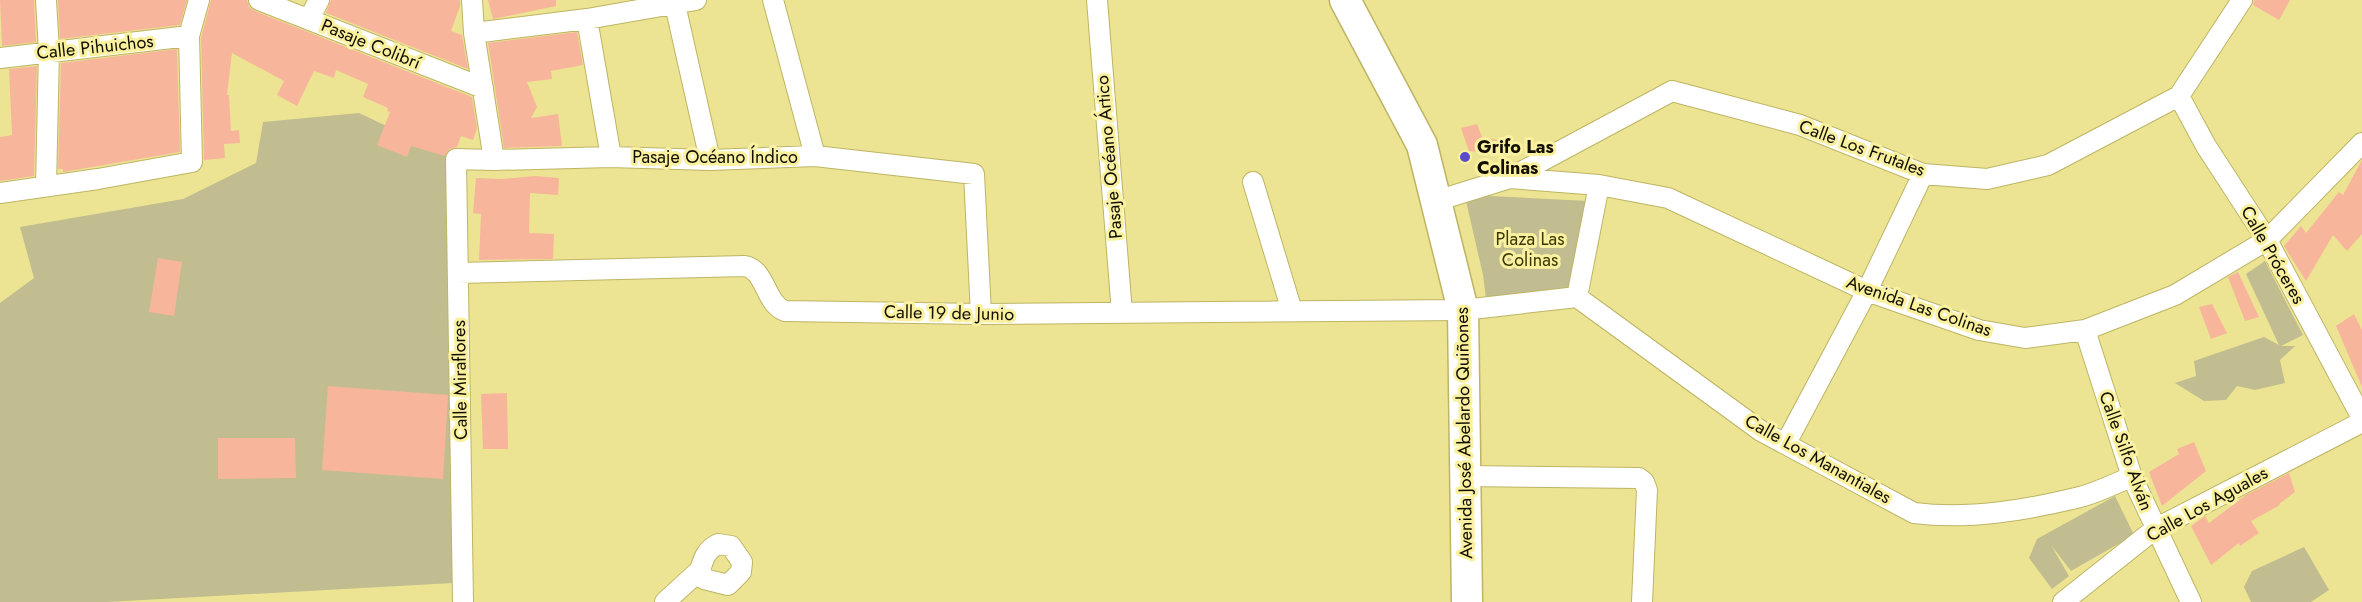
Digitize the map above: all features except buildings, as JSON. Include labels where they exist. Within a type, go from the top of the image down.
[{"type":"main road","name":"Avenida José Abelardo Quiñones","points":[[1345,0],[1422,144],[1463,310],[1467,602]]},
{"type":"street","points":[[46,0],[49,51],[46,186]]},
{"type":"street","points":[[0,193],[192,162],[189,36],[199,0]]},
{"type":"street","name":"Pasaje Colibrí","points":[[259,0],[483,88]]},
{"type":"street","points":[[309,19],[319,0]]},
{"type":"street","points":[[472,0],[474,33],[494,160]]},
{"type":"street","points":[[474,33],[587,19],[696,0]]},
{"type":"street","points":[[773,0],[814,156]]},
{"type":"street","name":"Pasaje Océano Ártico","points":[[1097,0],[1122,313]]},
{"type":"street","name":"Calle Los Frutales","points":[[1510,178],[1672,91],[1800,125],[1923,174],[1988,179],[2048,165],[2179,96],[2242,0]]},
{"type":"street","points":[[675,3],[710,160]]},
{"type":"street","points":[[587,19],[611,157]]},
{"type":"street","name":"Calle Pihuichos","points":[[0,58],[189,36]]},
{"type":"street","name":"Calle Próceres","points":[[2179,96],[2206,146],[2267,240],[2362,420]]},
{"type":"street","name":"Avenida Las Colinas","points":[[1436,201],[1510,178],[1599,185],[1668,198],[1867,291],[1979,330],[2025,338],[2085,330],[2175,295],[2267,240],[2362,143]]},
{"type":"street","name":"Pasaje Océano Índico","points":[[456,159],[611,157],[710,160],[814,156],[974,174],[981,314]]},
{"type":"street","name":"Calle Miraflores","points":[[456,159],[463,602]]},
{"type":"street","points":[[1786,443],[1867,291],[1923,174]]},
{"type":"street","points":[[1253,182],[1292,311]]},
{"type":"street","points":[[1463,310],[1577,297],[1599,185]]},
{"type":"street","name":"Calle 19 de Junio","points":[[458,273],[745,266],[755,271],[776,307],[785,311],[981,314],[1463,310]]},
{"type":"street","name":"Calle Los Manantiales","points":[[1577,297],[1761,430],[1914,513],[1937,516],[2010,511],[2082,497],[2132,477]]},
{"type":"street","name":"Calle Silfo Alván","points":[[2085,330],[2132,477],[2191,602]]},
{"type":"street","name":"Calle Los Aguales","points":[[2063,602],[2155,529],[2362,420]]},
{"type":"street","points":[[1466,476],[1639,478],[1644,482],[1647,490],[1642,602]]},
{"type":"street","points":[[665,602],[700,570]]},
{"type":"green space","points":[[359,113],[456,159],[471,582],[107,602],[0,602],[0,303],[34,278],[20,227],[183,199],[256,163],[263,122]]},
{"type":"green space","name":"Plaza Las Colinas","points":[[1490,196],[1588,201],[1571,303],[1488,314],[1483,275],[1466,201]]},
{"type":"green space","points":[[2265,261],[2303,335],[2281,346],[2295,346],[2280,360],[2285,383],[2255,390],[2237,386],[2226,400],[2204,401],[2175,383],[2196,376],[2194,361],[2264,337],[2279,345],[2246,274]]},
{"type":"green space","points":[[2115,496],[2134,535],[2071,571],[2051,545],[2069,576],[2052,589],[2029,558],[2037,539]]},
{"type":"green space","points":[[2304,547],[2329,590],[2311,602],[2251,602],[2244,587],[2252,571]]},
{"type":"place","name":"Grifo Las Colinas","points":[[1465,157]]}]
